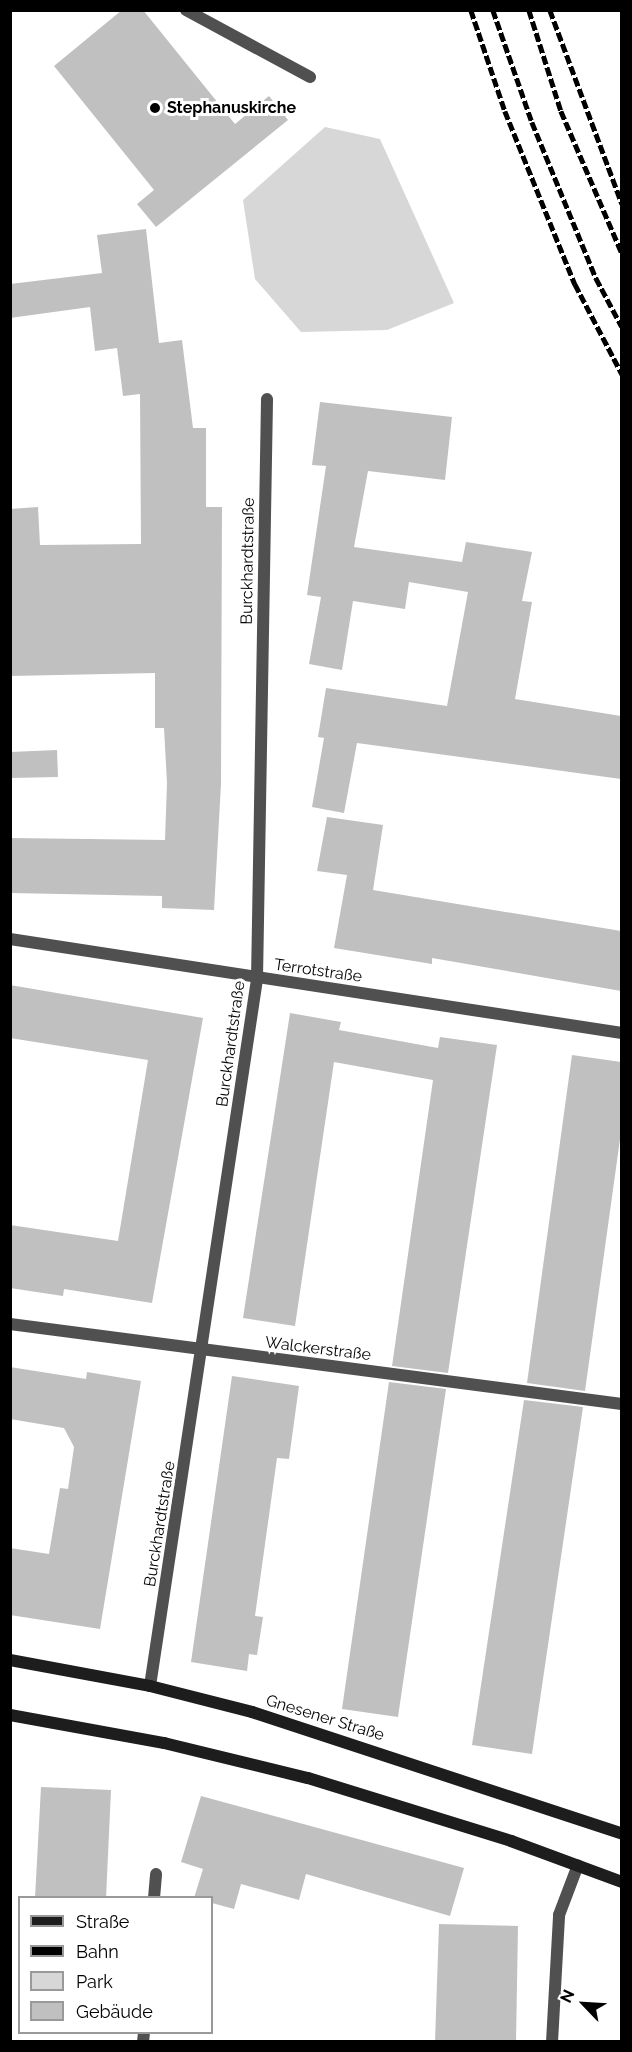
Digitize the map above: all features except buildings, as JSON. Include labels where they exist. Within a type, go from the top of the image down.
[{"type":"main road","name":"Gnesener Straße","points":[[10,1660],[150,1686],[351,1743],[621,1834]]},
{"type":"main road","points":[[10,1715],[164,1743],[308,1778],[578,1865],[621,1882]]},
{"type":"street","points":[[186,10],[310,77]]},
{"type":"street","name":"Burckhardtstraße","points":[[150,1686],[203,1352],[257,979],[267,399]]},
{"type":"street","name":"Terrotstraße","points":[[10,939],[257,979],[621,1033]]},
{"type":"street","name":"Walckerstraße","points":[[10,1324],[203,1352],[621,1404]]},
{"type":"street","points":[[552,2042],[559,1915],[578,1865]]},
{"type":"street","points":[[154,1896],[156,1874]]},
{"type":"green space","points":[[325,127],[380,139],[454,303],[387,330],[301,332],[255,279],[243,200]]},
{"type":"railway","points":[[471,10],[505,111],[575,284],[622,374]]},
{"type":"railway","points":[[493,10],[532,122],[596,278],[622,327]]},
{"type":"railway","points":[[529,10],[561,111],[622,253]]},
{"type":"railway","points":[[550,10],[622,204]]},
{"type":"place","name":"Stephanuskirche","points":[[155,108]]}]
